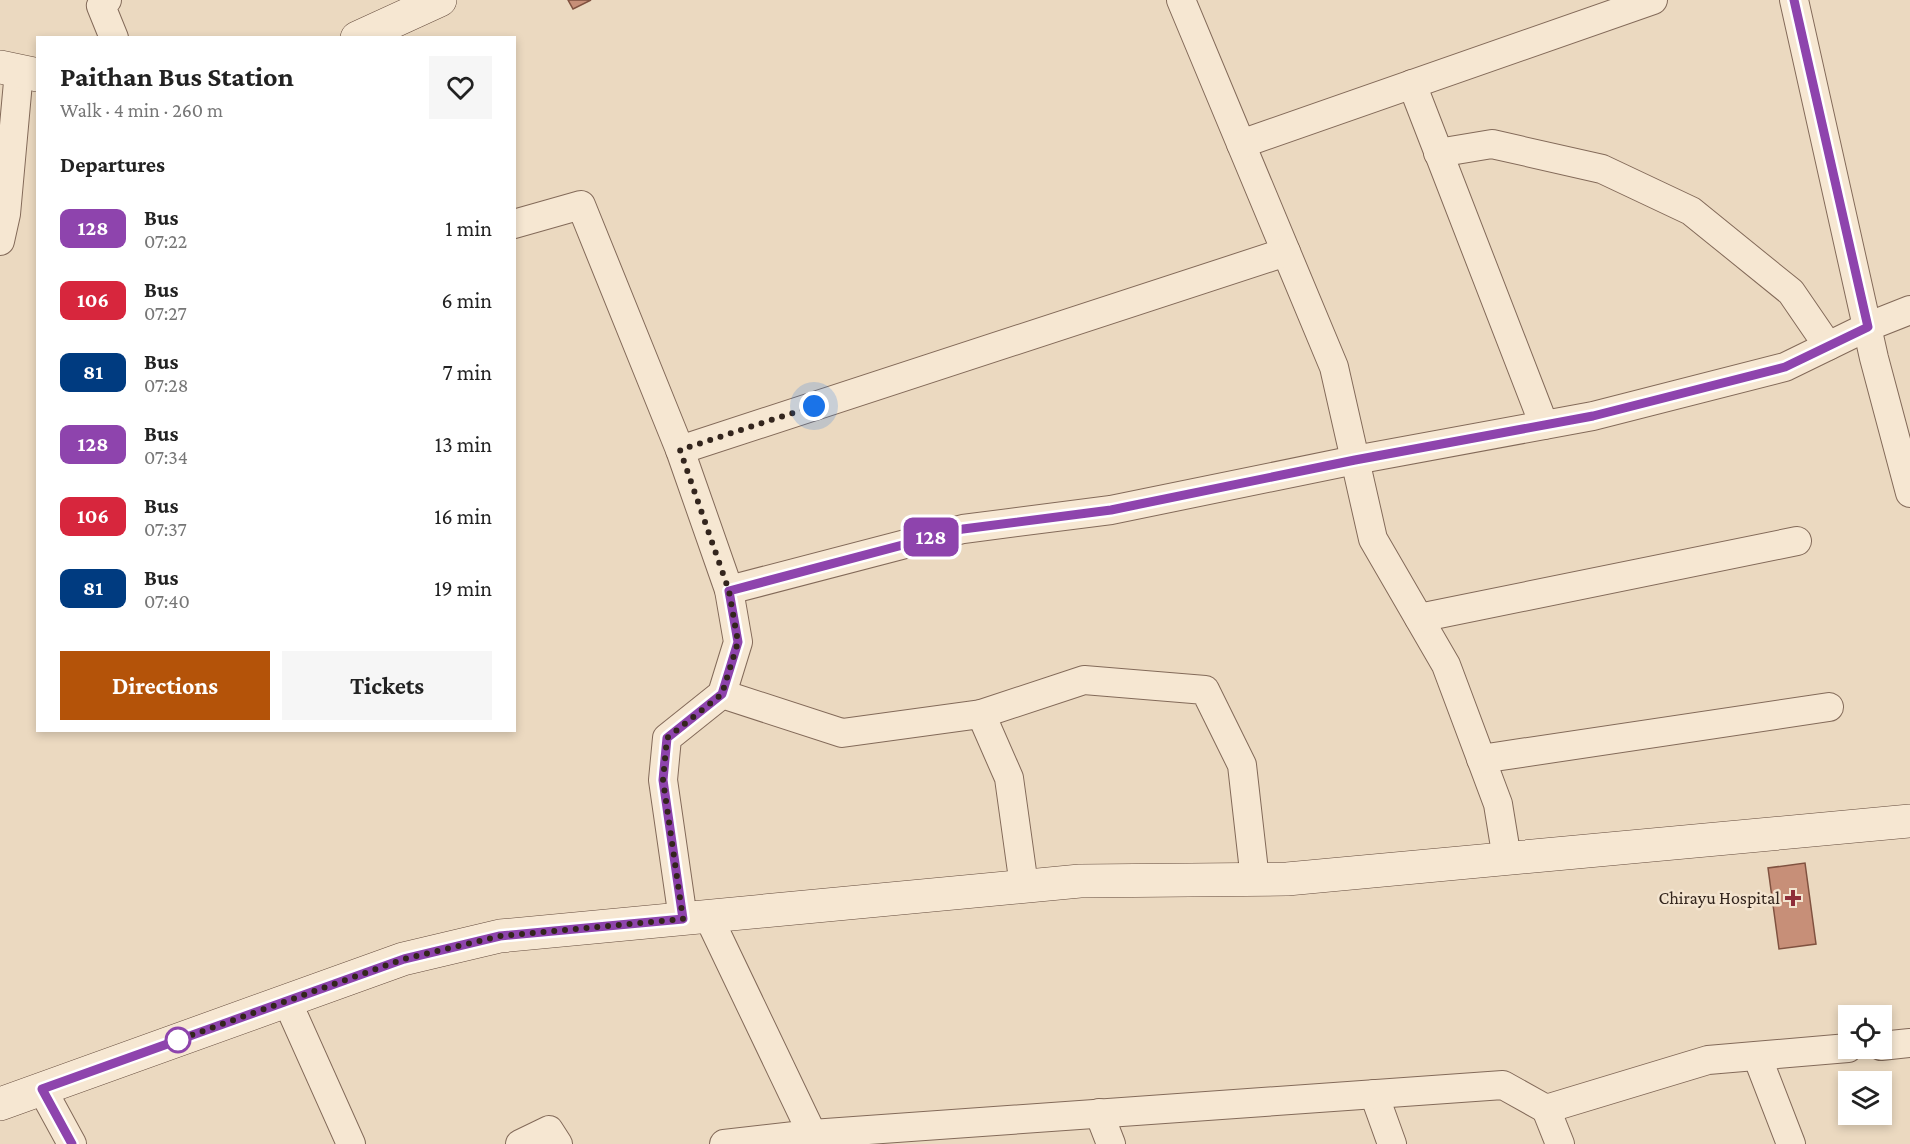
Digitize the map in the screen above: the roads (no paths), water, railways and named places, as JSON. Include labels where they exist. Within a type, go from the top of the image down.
[{"type":"street","points":[[107,0],[101,6],[113,36]]},
{"type":"street","points":[[361,36],[440,0]]},
{"type":"street","points":[[1181,0],[1334,367],[1373,539],[1446,664],[1498,804],[1507,859]]},
{"type":"street","points":[[1241,144],[1653,0]]},
{"type":"street","points":[[1794,0],[1868,327],[1910,493]]},
{"type":"street","points":[[0,242],[6,214],[19,71]]},
{"type":"street","points":[[1412,84],[1544,425]]},
{"type":"street","points":[[1438,153],[1492,144],[1602,169],[1691,211],[1791,292],[1828,346]]},
{"type":"street","points":[[516,223],[581,206],[680,450],[729,591],[738,642],[722,694],[667,738],[663,780],[695,917],[814,1139]]},
{"type":"street","points":[[680,450],[1286,252]]},
{"type":"street","points":[[729,591],[963,529],[1111,510],[1355,460],[1593,416],[1785,367],[1868,327],[1910,310]]},
{"type":"street","points":[[1419,618],[1797,541]]},
{"type":"street","points":[[722,694],[842,733],[981,714],[1084,680],[1205,690],[1242,765],[1255,880]]},
{"type":"street","points":[[1481,759],[1829,707]]},
{"type":"street","points":[[981,714],[1009,778],[1024,886]]},
{"type":"street","points":[[0,1104],[404,959],[500,936],[1080,881],[1287,879],[1910,822]]},
{"type":"street","points":[[287,1001],[351,1144]]},
{"type":"street","points":[[1892,1045],[1910,1043]]},
{"type":"street","points":[[1546,1109],[1708,1060],[1838,1049]]},
{"type":"street","points":[[1757,1056],[1791,1144]]},
{"type":"street","points":[[724,1144],[814,1139],[1099,1113],[1503,1085],[1546,1109],[1560,1144]]},
{"type":"street","points":[[42,1089],[72,1144]]},
{"type":"street","points":[[1374,1094],[1392,1144]]},
{"type":"street","points":[[1099,1113],[1111,1144]]},
{"type":"street","points":[[520,1144],[549,1130],[558,1144]]},
{"type":"place","name":"Chirayu Hospital","points":[[1793,898]]}]
